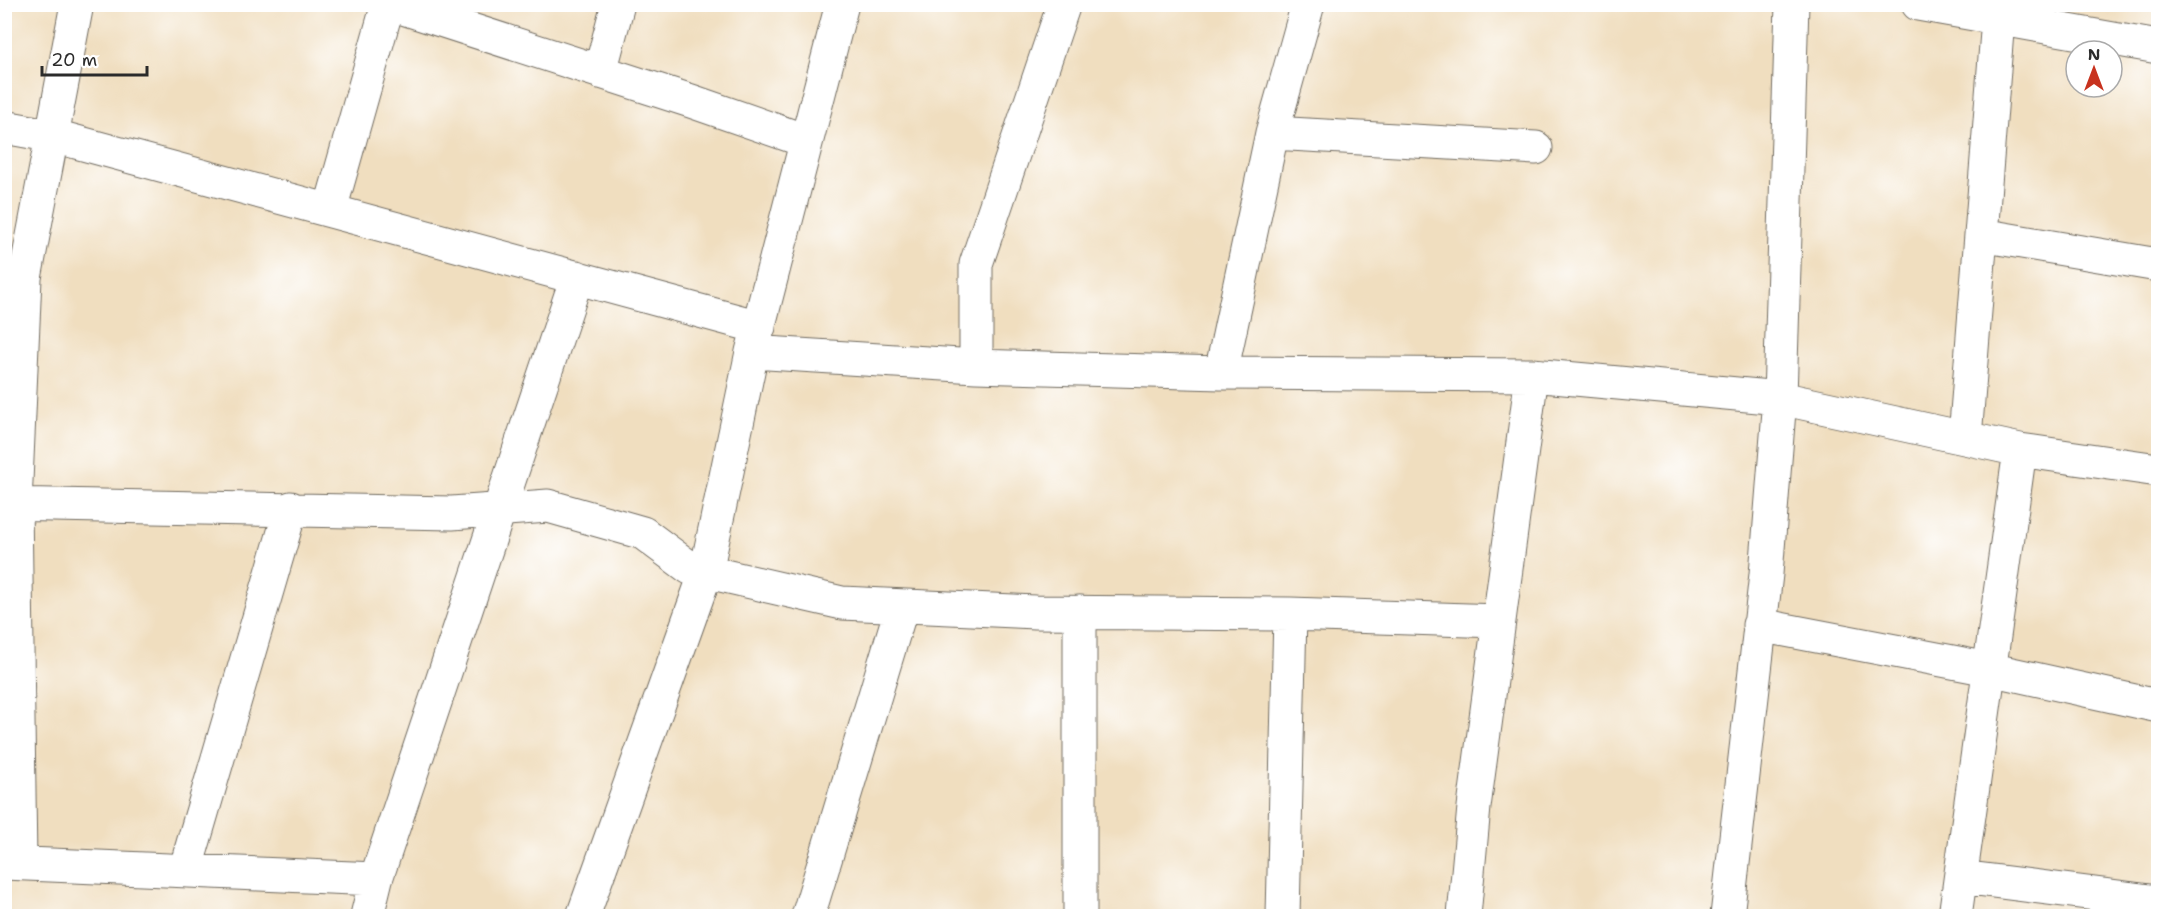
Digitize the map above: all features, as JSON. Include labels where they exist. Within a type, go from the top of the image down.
[{"type":"street","points":[[77,4],[54,136],[25,278],[10,504],[12,864],[376,879]]},
{"type":"street","points":[[330,210],[389,4],[806,141]]},
{"type":"street","points":[[600,72],[618,4]]},
{"type":"street","points":[[583,916],[706,572],[755,339],[842,4]]},
{"type":"street","points":[[976,366],[976,264],[1064,4]]},
{"type":"street","points":[[1221,373],[1272,133],[1308,4]]},
{"type":"street","points":[[1727,916],[1758,625],[1766,574],[1780,398],[1792,4]]},
{"type":"street","points":[[1918,4],[2158,47]]},
{"type":"street","points":[[1965,438],[1998,19]]},
{"type":"street","points":[[4,127],[54,136],[577,277],[755,339],[976,366],[1221,373],[1532,375],[1780,398],[2020,450],[2158,470]]},
{"type":"street","points":[[1272,133],[1536,148]]},
{"type":"street","points":[[1982,235],[2158,265]]},
{"type":"street","points":[[367,916],[376,879],[497,510],[577,277]]},
{"type":"street","points":[[1464,916],[1474,807],[1532,375]]},
{"type":"street","points":[[1955,916],[2020,450]]},
{"type":"street","points":[[10,504],[452,513],[548,506],[643,533],[690,568],[842,603],[1080,612],[1290,614],[1498,621]]},
{"type":"street","points":[[185,871],[291,508]]},
{"type":"street","points":[[808,916],[902,606]]},
{"type":"street","points":[[1080,612],[1080,916]]},
{"type":"street","points":[[1283,916],[1290,614]]},
{"type":"street","points":[[1758,625],[1989,669],[2158,706]]},
{"type":"street","points":[[1961,877],[2158,902]]}]
